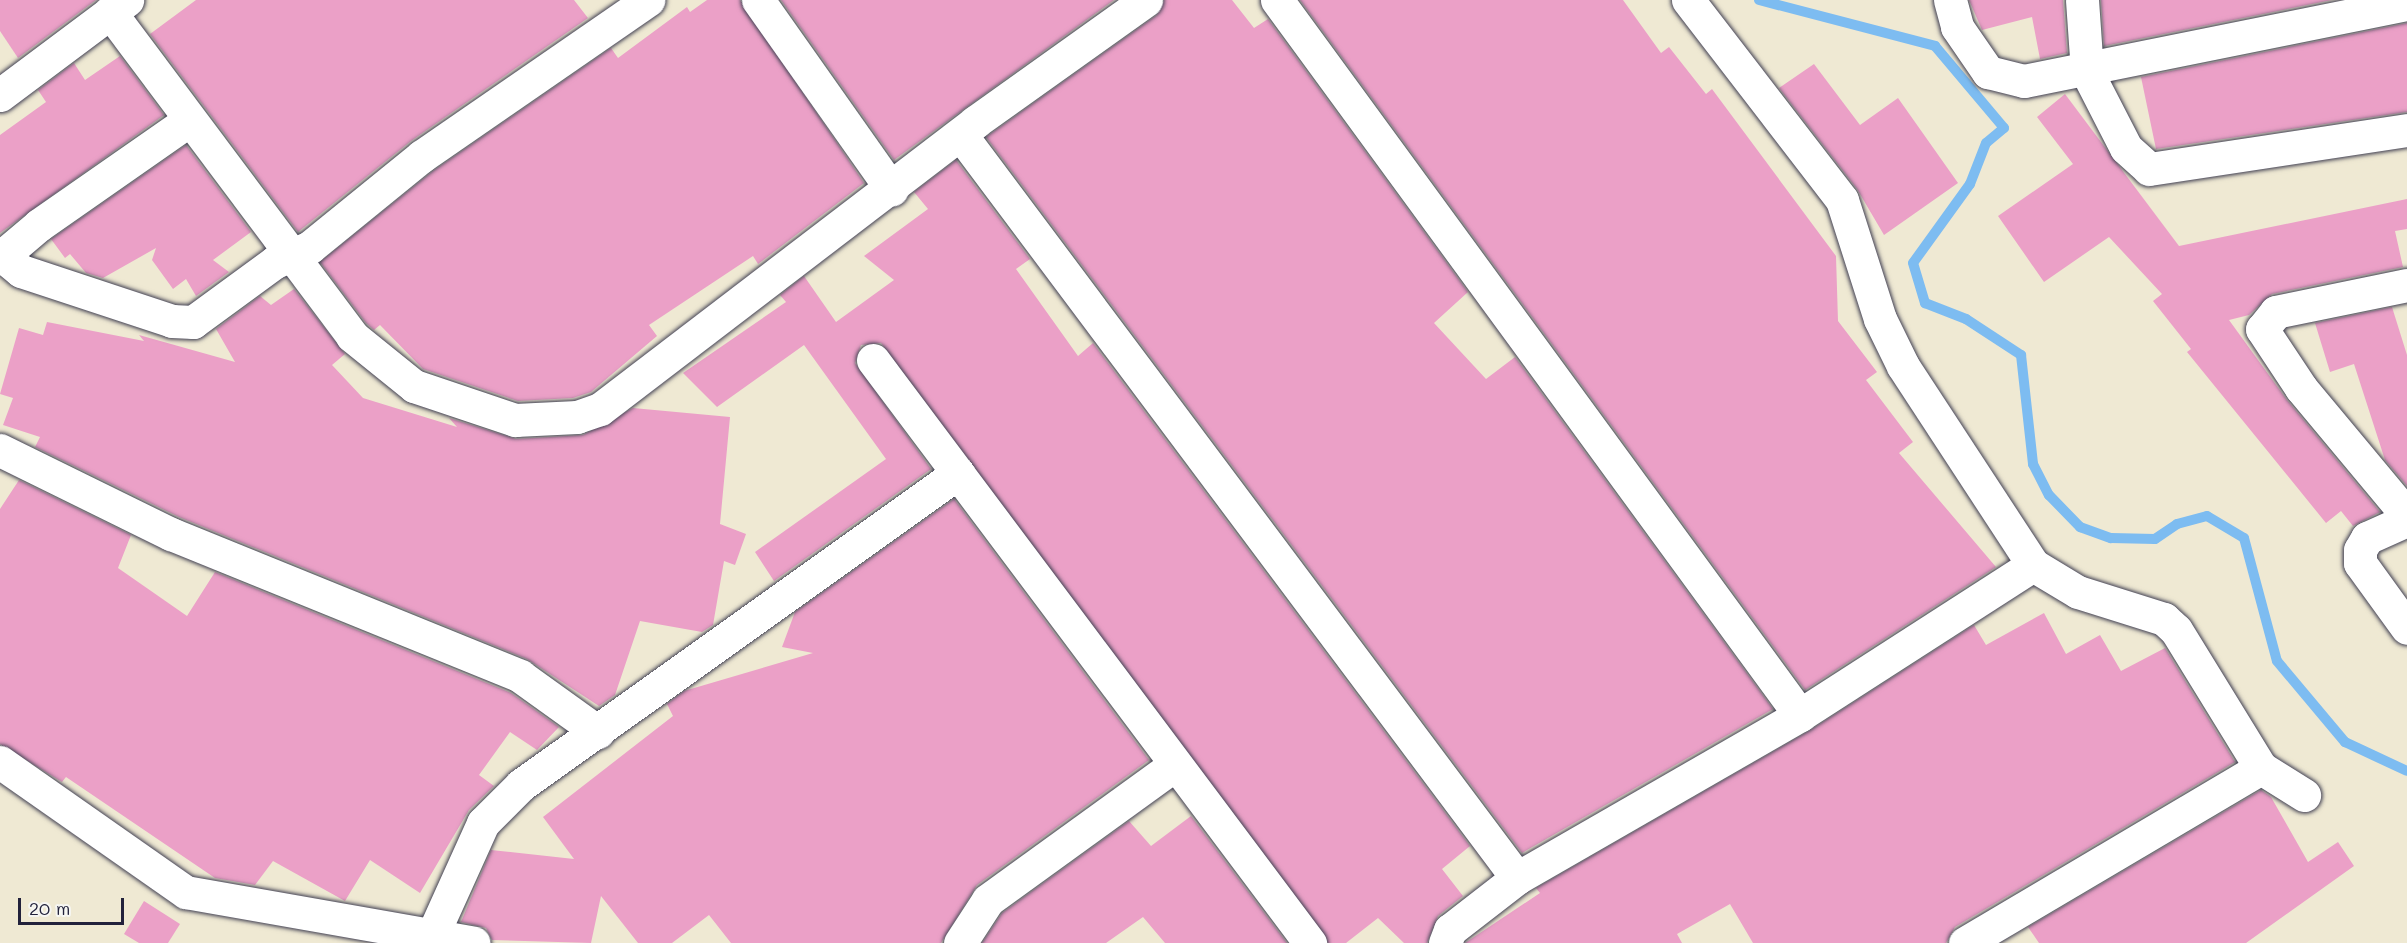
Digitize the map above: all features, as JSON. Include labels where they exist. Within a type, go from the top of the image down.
[{"type":"street","points":[[188,121],[39,225],[7,252],[10,262],[21,272],[172,321],[193,322],[294,254],[422,156],[648,0]]},
{"type":"street","points":[[758,0],[892,190]]},
{"type":"street","points":[[0,95],[118,6],[188,121],[294,254],[352,336],[414,386],[515,420],[577,417],[600,409],[892,190],[961,135],[1146,0]]},
{"type":"street","points":[[1277,0],[1800,716]]},
{"type":"street","points":[[1688,0],[1842,200],[1899,359],[2033,564],[2078,592],[2137,606],[2170,624],[2260,768],[2304,795]]},
{"type":"street","points":[[1950,0],[1957,27],[1988,72],[2024,81],[2087,72],[2407,4]]},
{"type":"street","points":[[2082,0],[2087,72],[2126,148],[2140,164],[2156,171],[2407,130]]},
{"type":"street","points":[[961,135],[1517,878]]},
{"type":"street","points":[[2407,285],[2276,312],[2262,329],[2301,388],[2407,515]]},
{"type":"street","points":[[873,360],[1173,766],[1310,943]]},
{"type":"street","points":[[0,450],[171,534],[520,676],[598,732]]},
{"type":"street","points":[[432,936],[483,823],[521,785],[957,473]]},
{"type":"street","points":[[2407,520],[2367,538],[2360,550],[2360,563],[2407,628]]},
{"type":"street","points":[[1445,943],[1450,930],[1517,878],[1800,716],[2033,564]]},
{"type":"street","points":[[0,762],[186,892],[474,943]]},
{"type":"street","points":[[960,943],[988,900],[1173,766]]},
{"type":"street","points":[[1965,943],[2260,768]]},
{"type":"building","points":[[0,0],[96,0],[18,58],[0,31]]},
{"type":"building","points":[[196,0],[574,0],[588,18],[411,141],[298,232],[150,34]]},
{"type":"building","points":[[707,0],[740,0],[864,183],[758,264],[753,256],[649,325],[657,336],[591,392],[573,398],[518,401],[423,369],[380,325],[374,330],[366,323],[320,262],[433,171],[611,48],[618,58],[687,7],[690,12]]},
{"type":"building","points":[[781,0],[1114,0],[894,160]]},
{"type":"building","points":[[1164,0],[1232,0],[1254,28],[1268,19],[1468,292],[1434,323],[1486,379],[1515,357],[1773,709],[1522,853],[986,137],[1157,15]]},
{"type":"building","points":[[1300,0],[1623,0],[1661,53],[1669,47],[1706,94],[1712,89],[1836,256],[1838,321],[1877,372],[1866,380],[1913,442],[1899,453],[1996,567],[1805,690]]},
{"type":"building","points":[[1969,0],[2063,0],[2067,53],[2040,59],[2032,17],[1982,30]]},
{"type":"building","points":[[2101,0],[2332,0],[2104,46]]},
{"type":"building","points":[[2407,23],[2407,112],[2156,149],[2141,77]]},
{"type":"building","points":[[120,56],[164,115],[0,233],[0,135],[46,102],[38,90],[74,63],[85,80]]},
{"type":"building","points":[[1814,64],[1860,125],[1898,98],[1958,183],[1884,235],[1857,189],[1779,88]]},
{"type":"building","points":[[2065,94],[2179,246],[2407,199],[2407,229],[2395,231],[2403,267],[2272,294],[2249,315],[2229,320],[2287,400],[2380,512],[2353,526],[2341,511],[2326,523],[2187,352],[2191,349],[2153,301],[2162,294],[2109,237],[2044,282],[1998,216],[2073,164],[2037,117]]},
{"type":"building","points":[[186,145],[251,232],[213,260],[229,272],[196,296],[186,279],[173,289],[152,260],[156,248],[103,278],[86,273],[70,254],[65,258],[51,239]]},
{"type":"building","points":[[956,160],[1030,259],[1016,269],[1078,356],[1093,343],[1470,846],[1442,869],[1463,896],[1438,916],[1427,943],[1404,943],[1378,918],[1346,943],[1328,943],[881,343],[861,345],[855,363],[931,469],[774,581],[755,552],[886,459],[804,345],[717,407],[683,373],[786,302],[780,295],[804,276],[836,322],[894,280],[864,256],[928,209],[914,192]]},
{"type":"building","points":[[294,289],[345,354],[332,365],[363,398],[457,427],[449,418],[516,439],[583,435],[633,408],[730,417],[720,524],[746,534],[735,565],[724,561],[713,625],[702,632],[640,621],[615,695],[599,706],[527,659],[179,517],[35,447],[40,437],[3,425],[13,398],[0,394],[19,328],[43,335],[47,322],[144,341],[139,335],[235,362],[216,329],[260,296],[271,305]]},
{"type":"building","points":[[2392,307],[2407,355],[2407,486],[2385,460],[2354,364],[2330,372],[2315,323]]},
{"type":"building","points":[[19,480],[131,535],[118,568],[187,616],[215,572],[511,693],[559,727],[537,750],[510,732],[479,775],[494,786],[469,810],[420,893],[370,860],[345,901],[273,861],[255,885],[215,878],[66,777],[62,782],[0,744],[0,509]]},
{"type":"building","points":[[954,499],[1149,760],[977,885],[941,943],[731,943],[709,915],[672,943],[638,943],[601,896],[591,943],[492,940],[486,928],[461,922],[491,850],[574,859],[543,817],[673,716],[667,704],[684,691],[813,653],[782,647],[795,612]]},
{"type":"building","points":[[2044,613],[2066,654],[2100,635],[2121,671],[2165,648],[2235,762],[1955,927],[1946,943],[1753,943],[1730,904],[1677,934],[1682,943],[1465,943],[1540,893],[1536,888],[1809,731],[1974,625],[1986,645]]},
{"type":"building","points":[[2261,790],[2271,797],[2308,862],[2338,842],[2354,866],[2246,943],[2039,943],[2028,927]]},
{"type":"building","points":[[1191,816],[1287,943],[1165,943],[1143,917],[1106,943],[982,943],[1002,913],[1129,821],[1151,846]]},
{"type":"building","points":[[144,901],[180,924],[168,943],[139,943],[124,934]]},
{"type":"waterway","points":[[1759,0],[1935,46],[2004,128],[1986,143],[1970,184],[1913,263],[1925,303],[1966,319],[2021,355],[2033,464],[2049,495],[2080,527],[2111,538],[2155,539],[2177,524],[2207,516],[2244,538],[2277,661],[2345,742],[2407,771]]}]
